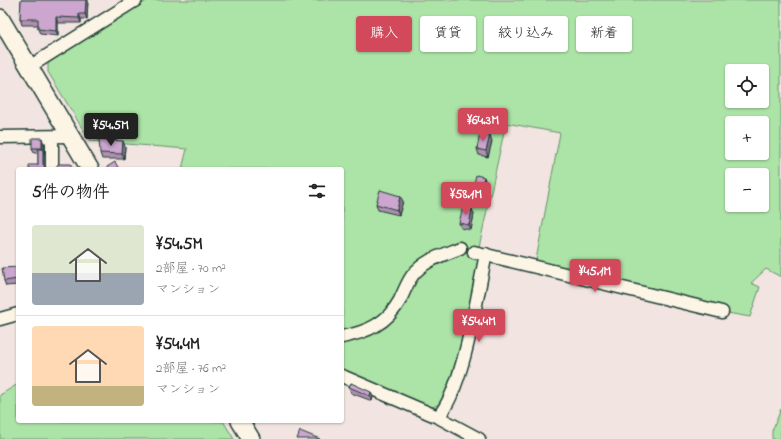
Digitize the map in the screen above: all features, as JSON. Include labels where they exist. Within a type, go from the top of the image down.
[{"type":"street","points":[[29,67],[136,0]]},
{"type":"street","points":[[0,18],[89,167]]},
{"type":"street","points":[[0,137],[70,136]]},
{"type":"street","points":[[52,137],[52,167]]},
{"type":"street","points":[[344,336],[369,330],[385,320],[394,310],[408,282],[416,271],[430,260],[460,248]]},
{"type":"street","points":[[474,252],[722,312]]},
{"type":"street","points":[[438,417],[443,410],[460,370],[486,254]]},
{"type":"street","points":[[0,319],[16,315]]},
{"type":"street","points":[[344,377],[438,417],[479,439]]},
{"type":"street","points":[[241,423],[251,439]]},
{"type":"green space","points":[[148,0],[781,0],[781,277],[766,269],[751,283],[760,287],[750,317],[722,312],[535,265],[560,133],[506,123],[479,247],[483,257],[456,372],[442,403],[430,408],[344,373],[344,167],[182,167],[187,149],[90,141],[48,72],[48,63]]},
{"type":"green space","points":[[16,385],[16,423],[224,423],[234,439],[0,439],[0,395]]},
{"type":"green space","points":[[781,409],[781,439],[772,439],[772,431]]},
{"type":"building","points":[[21,0],[86,0],[85,14],[79,14],[79,18],[56,17],[56,31],[38,29],[38,19],[20,19]]},
{"type":"building","points":[[480,133],[490,135],[486,151],[477,149]]},
{"type":"building","points":[[32,138],[42,138],[42,148],[32,148]]},
{"type":"building","points":[[99,139],[123,141],[122,154],[100,153]]},
{"type":"building","points":[[38,149],[43,149],[43,164],[45,167],[29,167],[29,165],[38,165]]},
{"type":"building","points":[[115,162],[118,167],[107,167]]},
{"type":"building","points":[[58,164],[71,164],[71,167],[56,167]]},
{"type":"building","points":[[476,175],[484,177],[481,190],[473,188]]},
{"type":"building","points":[[380,190],[400,196],[397,210],[376,204]]},
{"type":"building","points":[[463,207],[472,209],[469,225],[459,223]]},
{"type":"building","points":[[16,267],[16,279],[4,281],[2,268]]},
{"type":"building","points":[[351,383],[371,392],[370,396],[349,387]]},
{"type":"building","points":[[300,431],[320,439],[297,439]]}]
